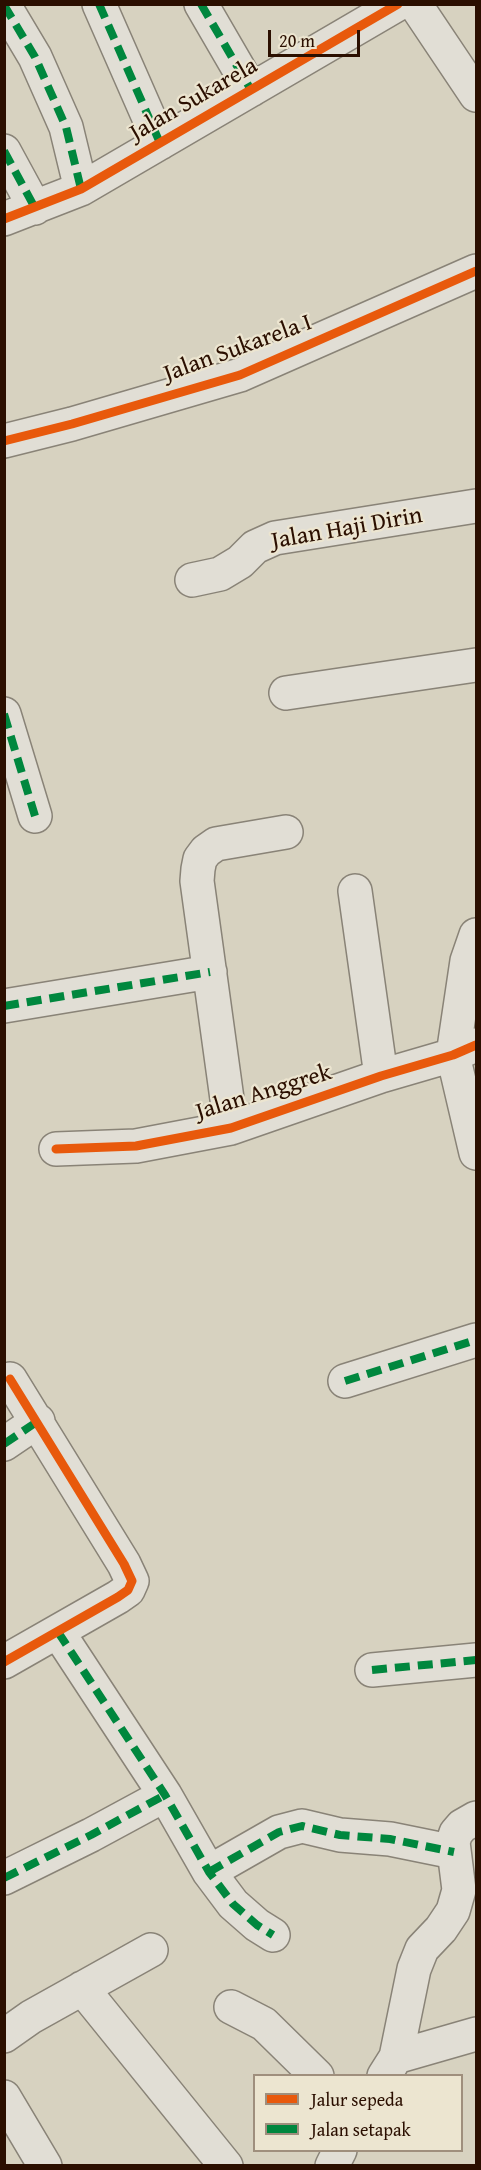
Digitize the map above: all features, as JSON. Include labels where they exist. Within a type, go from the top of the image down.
[{"type":"street","points":[[4,4],[35,57],[66,127],[81,189]]},
{"type":"street","points":[[99,4],[160,143]]},
{"type":"street","points":[[201,4],[251,90]]},
{"type":"street","name":"Jalan Sukarela","points":[[4,219],[81,189],[398,4]]},
{"type":"street","points":[[415,4],[477,95]]},
{"type":"street","points":[[4,152],[35,208]]},
{"type":"street","name":"Jalan Sukarela I","points":[[4,441],[93,418],[240,375],[477,271]]},
{"type":"street","name":"Jalan Haji Dirin","points":[[192,579],[220,574],[240,562],[255,547],[275,538],[477,506]]},
{"type":"street","points":[[286,693],[477,665]]},
{"type":"street","points":[[4,714],[35,816]]},
{"type":"street","points":[[231,1128],[197,881],[200,859],[216,844],[286,832]]},
{"type":"street","points":[[355,891],[381,1076]]},
{"type":"street","points":[[477,935],[467,961],[465,1050],[477,1153]]},
{"type":"street","points":[[4,1006],[210,972]]},
{"type":"street","name":"Jalan Anggrek","points":[[56,1149],[136,1146],[231,1128],[381,1076],[465,1050]]},
{"type":"street","points":[[345,1381],[477,1340]]},
{"type":"street","points":[[4,1662],[118,1597],[128,1590],[132,1581],[38,1421],[10,1379]]},
{"type":"street","points":[[4,1444],[38,1421]]},
{"type":"street","points":[[58,1632],[165,1795],[209,1872],[233,1904],[257,1925],[273,1935]]},
{"type":"street","points":[[372,1670],[477,1660]]},
{"type":"street","points":[[4,1878],[165,1795]]},
{"type":"street","points":[[390,2066],[414,1969],[422,1949],[441,1929],[453,1911],[456,1901],[459,1890],[453,1842],[456,1833],[462,1826],[477,1818]]},
{"type":"street","points":[[209,1872],[279,1832],[302,1826],[340,1835],[390,1839],[454,1852]]},
{"type":"street","points":[[4,2036],[31,2017],[151,1950]]},
{"type":"street","points":[[82,1988],[226,2166]]},
{"type":"street","points":[[231,2007],[264,2025],[315,2074]]},
{"type":"street","points":[[390,2066],[477,2034]]},
{"type":"street","points":[[4,2097],[45,2166]]},
{"type":"street","points":[[332,2166],[339,2152]]},
{"type":"marked path","points":[[99,4],[160,143]]},
{"type":"marked path","points":[[201,4],[251,90]]},
{"type":"marked path","points":[[4,5],[35,57],[66,127],[81,189]]},
{"type":"marked path","points":[[4,151],[35,208]]},
{"type":"marked path","points":[[4,714],[35,816]]},
{"type":"marked path","points":[[4,1006],[210,972]]},
{"type":"marked path","points":[[345,1381],[476,1340]]},
{"type":"marked path","points":[[4,1444],[38,1421]]},
{"type":"marked path","points":[[58,1632],[165,1795],[209,1872],[233,1904],[257,1925],[273,1935]]},
{"type":"marked path","points":[[372,1670],[476,1660]]},
{"type":"marked path","points":[[4,1878],[165,1795]]},
{"type":"marked path","points":[[209,1872],[279,1832],[302,1826],[340,1835],[390,1839],[454,1852]]},
{"type":"cycle path","points":[[4,219],[81,189],[398,4]]},
{"type":"cycle path","points":[[4,441],[72,424],[240,375],[476,271]]},
{"type":"cycle path","points":[[56,1149],[136,1146],[231,1128],[381,1076],[453,1055],[476,1045]]},
{"type":"cycle path","points":[[4,1662],[118,1597],[128,1590],[132,1581],[124,1564],[10,1379]]}]
